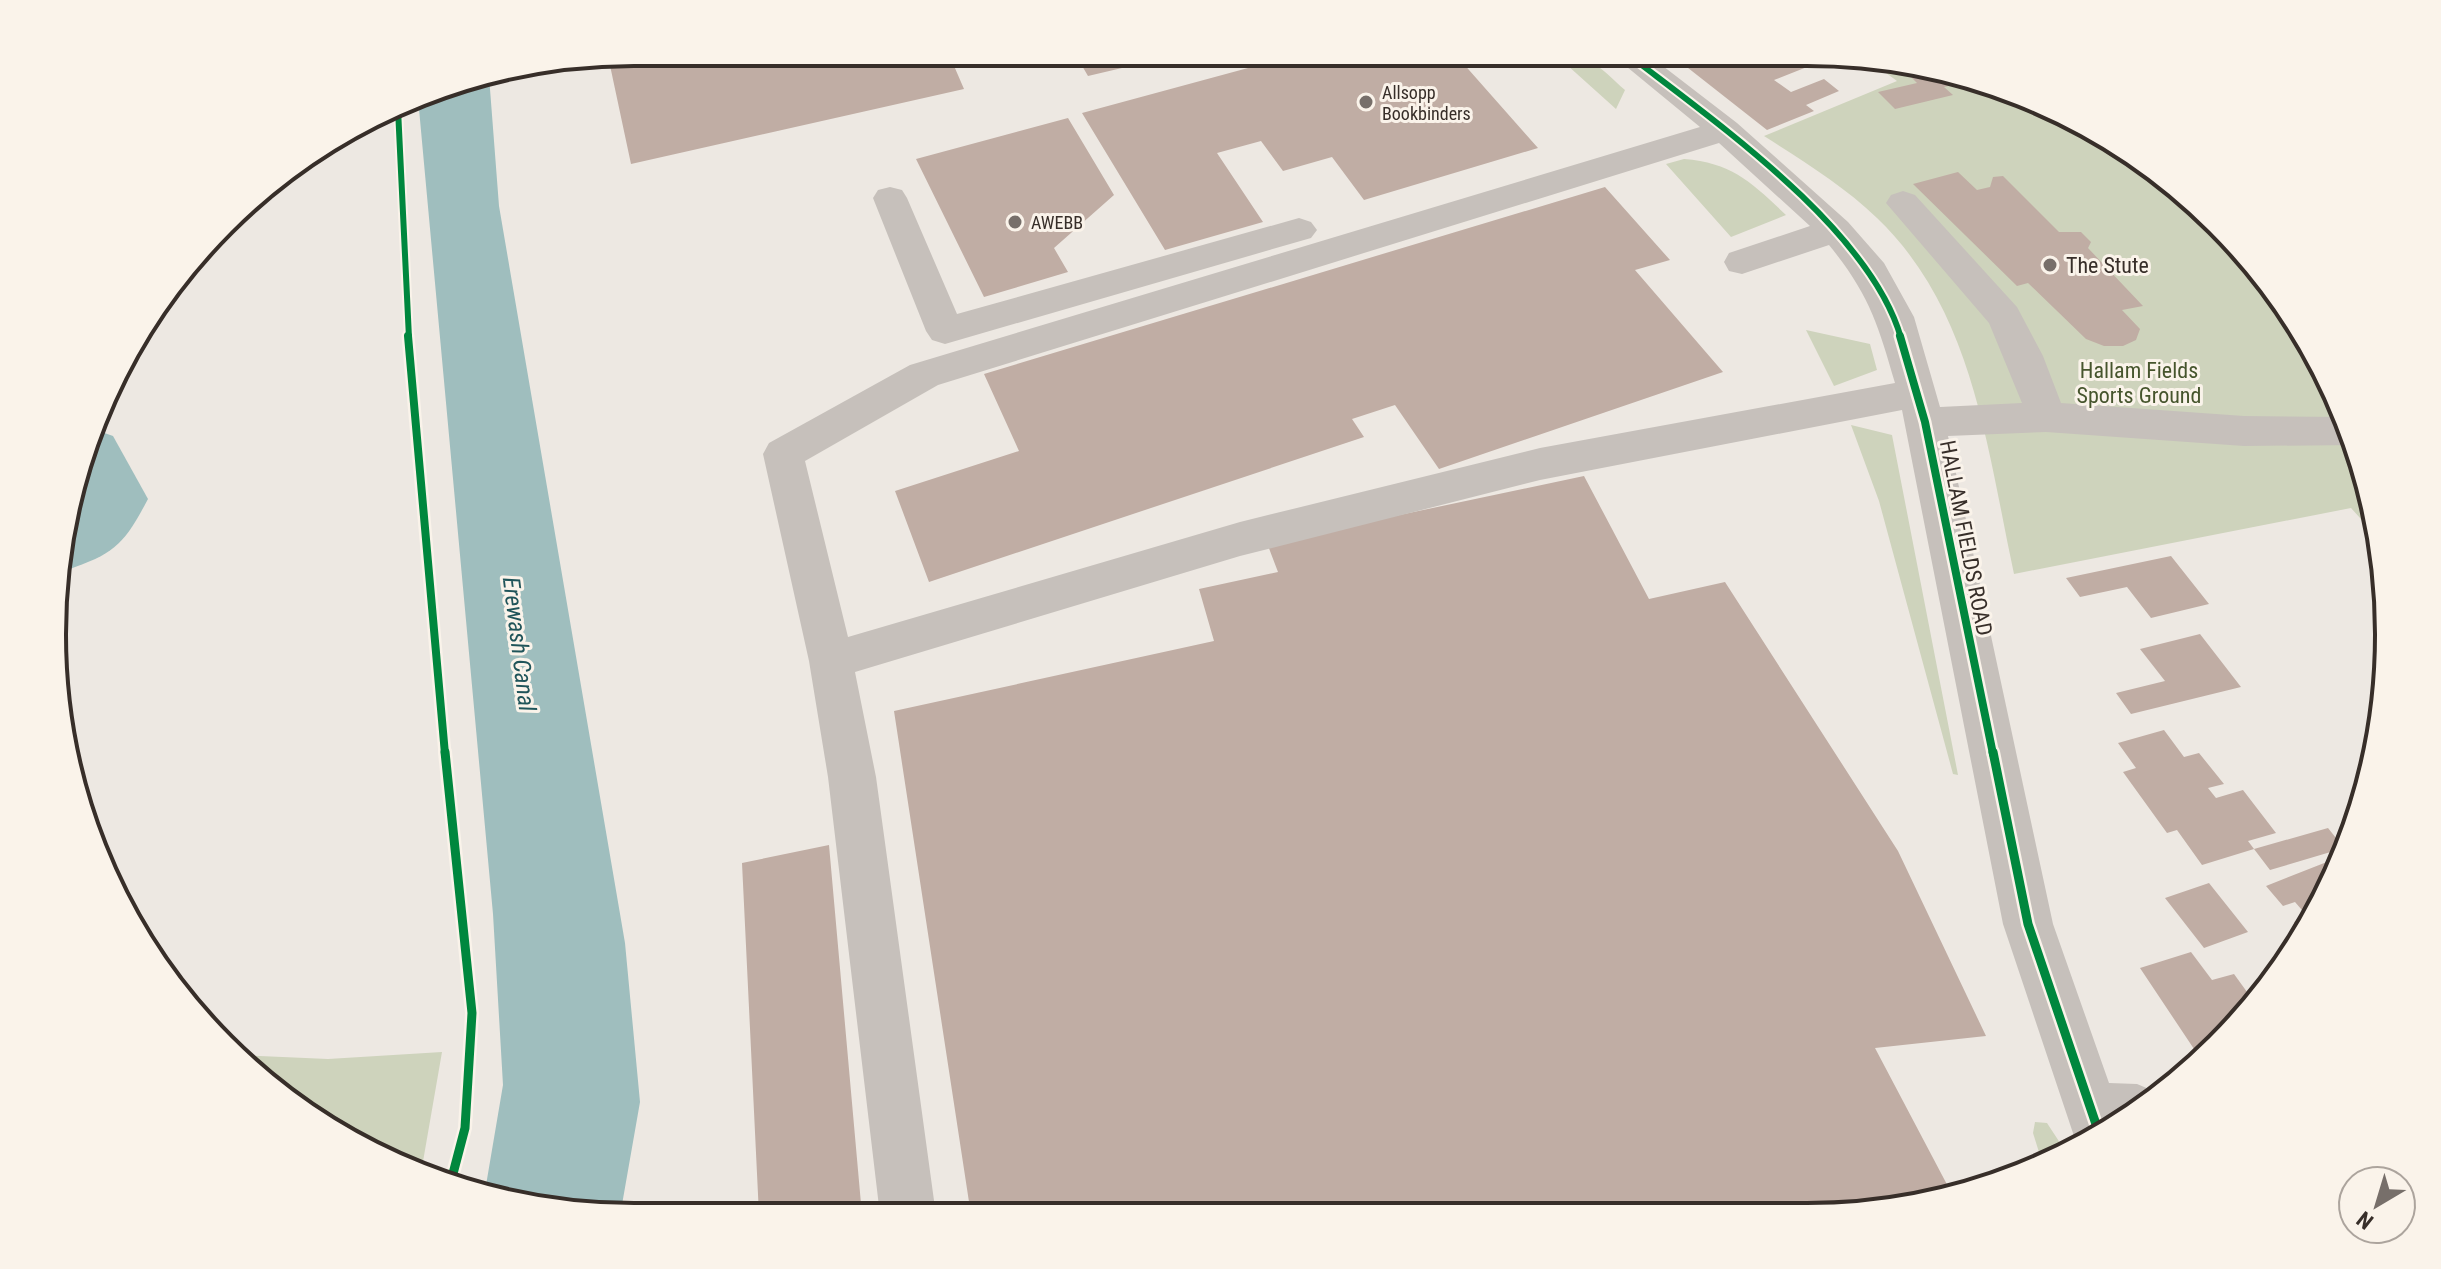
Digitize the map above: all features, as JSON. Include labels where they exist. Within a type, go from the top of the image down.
[{"type":"street","name":"HALLAM FIELDS ROAD","points":[[1643,66],[1715,122],[1836,230],[1883,290],[1922,408],[2028,924],[2108,1116]]},
{"type":"street","points":[[890,198],[945,331],[1715,122]]},
{"type":"street","points":[[906,1203],[852,777],[831,661],[783,454],[924,375],[1715,122]]},
{"type":"street","points":[[1903,203],[2004,316],[2024,356],[2046,417]]},
{"type":"street","points":[[1742,262],[1836,230]]},
{"type":"street","points":[[831,661],[1240,539],[1540,464],[1922,408],[2339,435]]},
{"type":"green space","points":[[1568,66],[1598,66],[1609,75],[1625,90],[1616,109]]},
{"type":"green space","name":"Hallam Fields Sports Ground","points":[[1884,72],[1954,85],[2024,109],[2091,142],[2153,183],[2181,207],[2258,288],[2299,350],[2332,417],[2356,487],[2364,522],[2351,508],[2014,574],[1972,384],[1936,295],[1910,255],[1877,218],[1837,185],[1764,136],[1897,81]]},
{"type":"green space","points":[[1684,159],[1716,165],[1741,176],[1786,215],[1731,237],[1666,164]]},
{"type":"green space","points":[[1806,330],[1870,344],[1877,370],[1834,386]]},
{"type":"green space","points":[[1851,425],[1892,435],[1958,775],[1953,774],[1879,501]]},
{"type":"green space","points":[[442,1052],[423,1162],[350,1127],[288,1086],[254,1056],[328,1059]]},
{"type":"green space","points":[[2035,1122],[2047,1123],[2060,1143],[2039,1153],[2033,1133]]},
{"type":"water","name":"Erewash Canal","points":[[490,84],[499,206],[625,943],[640,1102],[622,1203],[560,1198],[486,1184],[503,1085],[493,914],[419,108]]},
{"type":"building","points":[[954,66],[964,89],[631,164],[610,67]]},
{"type":"building","points":[[1082,66],[1130,66],[1088,76]]},
{"type":"building","name":"Allsopp Bookbinders","points":[[1255,66],[1465,66],[1538,148],[1364,200],[1332,157],[1283,171],[1261,141],[1217,153],[1263,222],[1165,250],[1082,113]]},
{"type":"building","points":[[1686,66],[1806,66],[1774,80],[1791,92],[1824,79],[1839,91],[1806,105],[1814,111],[1767,130]]},
{"type":"building","points":[[1910,76],[1951,84],[1944,87],[1953,95],[1895,109],[1878,92],[1917,83]]},
{"type":"building","name":"AWEBB","points":[[1068,118],[1114,195],[1054,248],[1068,272],[984,297],[916,159]]},
{"type":"building","name":"The Stute","points":[[1958,172],[1977,190],[1990,187],[1993,177],[2003,176],[2059,232],[2081,232],[2091,242],[2088,248],[2143,306],[2122,310],[2140,329],[2136,340],[2123,346],[2104,346],[2086,339],[2028,283],[2017,286],[1913,184]]},
{"type":"building","points":[[1605,187],[1670,260],[1635,270],[1723,372],[1439,469],[1395,405],[1352,419],[1364,437],[929,582],[895,491],[1019,451],[984,374]]},
{"type":"building","points":[[1584,476],[1649,599],[1725,582],[1898,851],[1986,1036],[1875,1048],[1947,1185],[1881,1198],[1806,1203],[969,1203],[894,711],[1214,641],[1199,589],[1278,572],[1267,543]]},
{"type":"building","points":[[2171,556],[2209,604],[2151,618],[2127,587],[2080,597],[2066,578]]},
{"type":"building","points":[[2200,634],[2241,687],[2131,714],[2116,693],[2165,681],[2140,649]]},
{"type":"building","points":[[2164,730],[2184,757],[2199,753],[2224,784],[2208,788],[2216,798],[2243,790],[2276,833],[2248,841],[2254,849],[2202,865],[2177,830],[2167,833],[2123,772],[2136,768],[2118,743]]},
{"type":"building","points":[[2328,828],[2337,839],[2332,852],[2270,870],[2254,849]]},
{"type":"building","points":[[829,845],[861,1203],[758,1203],[742,863]]},
{"type":"building","points":[[2327,862],[2303,911],[2295,902],[2283,906],[2266,886]]},
{"type":"building","points":[[2209,883],[2248,932],[2204,948],[2165,898]]},
{"type":"building","points":[[2191,952],[2212,980],[2234,974],[2248,993],[2194,1049],[2140,968]]},
{"type":"waterway","points":[[76,527],[94,515],[104,499],[90,472]]},
{"type":"cycle path","points":[[1643,66],[1725,130],[1836,230],[1871,272],[1895,317],[1925,422],[2028,924],[2096,1124]]},
{"type":"cycle path","points":[[398,118],[405,296],[449,804],[472,1013],[465,1128],[453,1173]]},
{"type":"place","name":"Allsopp Bookbinders","points":[[1366,102]]},
{"type":"place","name":"AWEBB","points":[[1015,222]]},
{"type":"place","name":"The Stute","points":[[2050,265]]}]
